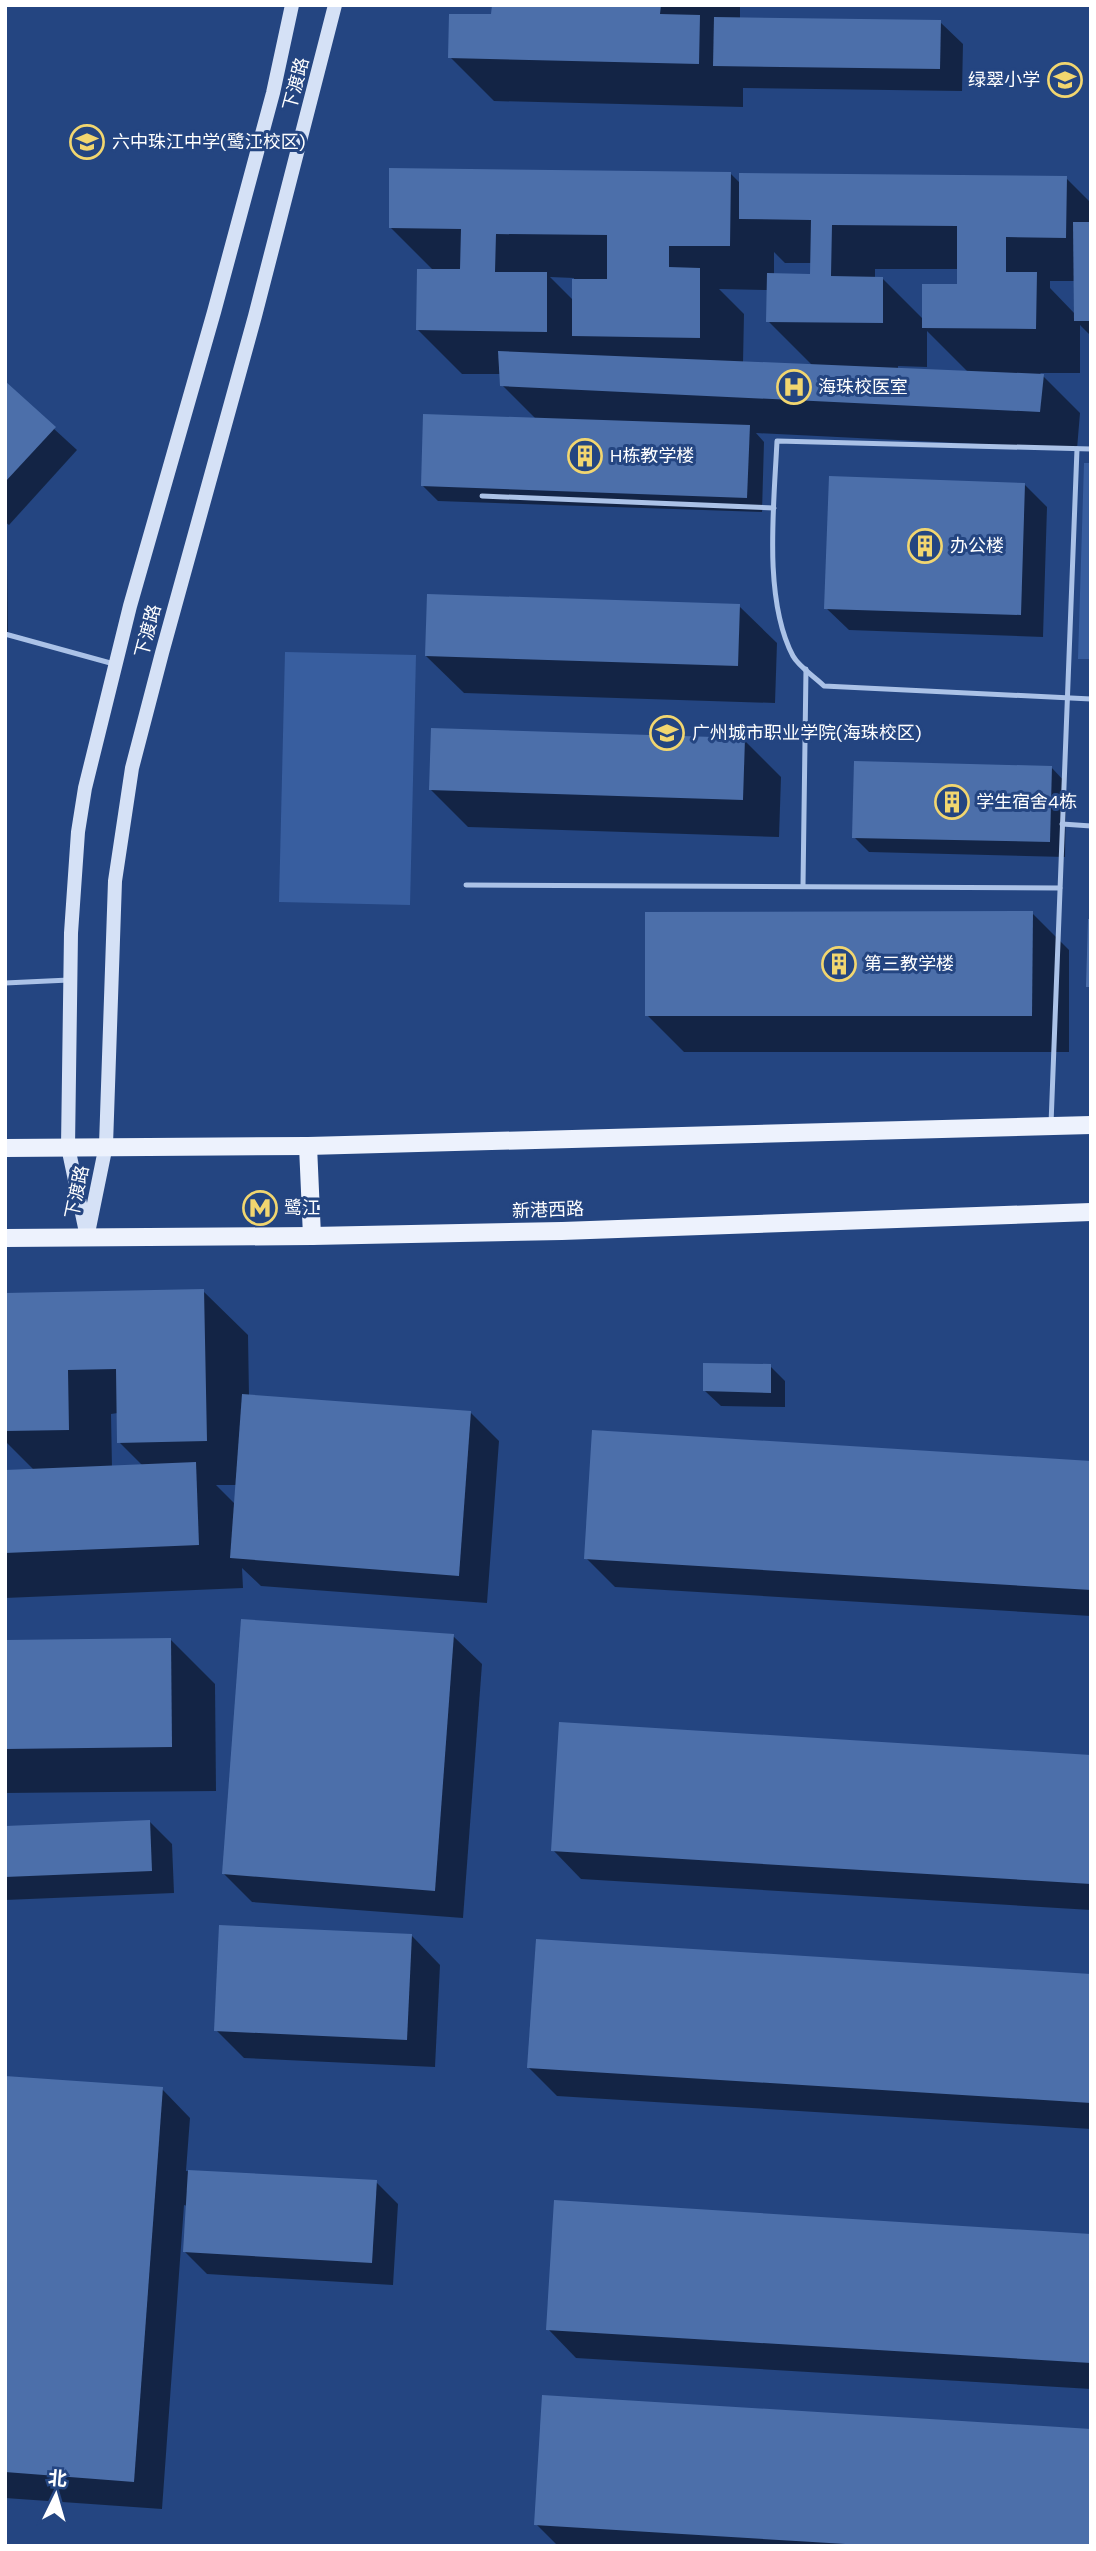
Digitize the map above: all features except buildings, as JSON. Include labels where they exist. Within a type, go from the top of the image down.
[{"type":"main road","name":"下渡路","points":[[87,1237],[68,1147],[70,980],[78,832],[92,752],[247,192],[273,93],[292,5]]},
{"type":"main road","name":"下渡路","points":[[87,1237],[106,1146],[115,881],[132,768],[252,328],[335,5]]},
{"type":"main road","points":[[5,1148],[308,1146],[1091,1125]]},
{"type":"main road","points":[[308,1146],[312,1236]]},
{"type":"main road","name":"新港西路","points":[[5,1238],[562,1231],[1091,1212]]},
{"type":"lane","points":[[1091,449],[777,441],[774,508],[776,605],[794,658],[824,686],[1091,699]]},
{"type":"lane","points":[[1051,1126],[1077,449]]},
{"type":"lane","points":[[481,496],[774,508]]},
{"type":"lane","points":[[5,634],[115,664]]},
{"type":"lane","points":[[803,886],[806,669]]},
{"type":"lane","points":[[1062,824],[1091,825]]},
{"type":"lane","points":[[466,885],[1060,888]]},
{"type":"lane","points":[[5,983],[70,980]]},
{"type":"shaded area","points":[[1084,463],[1091,463],[1091,659],[1078,659]]},
{"type":"shaded area","points":[[285,652],[416,655],[410,905],[279,902]]},
{"type":"place","name":"绿翠小学","points":[[1065,80]]},
{"type":"place","name":"六中珠江中学(鹭江校区)","points":[[87,142]]},
{"type":"place","name":"海珠校医室","points":[[794,387]]},
{"type":"place","name":"H栋教学楼","points":[[585,456]]},
{"type":"place","name":"办公楼","points":[[925,546]]},
{"type":"place","name":"广州城市职业学院(海珠校区)","points":[[667,733]]},
{"type":"place","name":"学生宿舍4栋","points":[[952,802]]},
{"type":"place","name":"第三教学楼","points":[[839,964]]},
{"type":"place","name":"鹭江","points":[[260,1208]]}]
